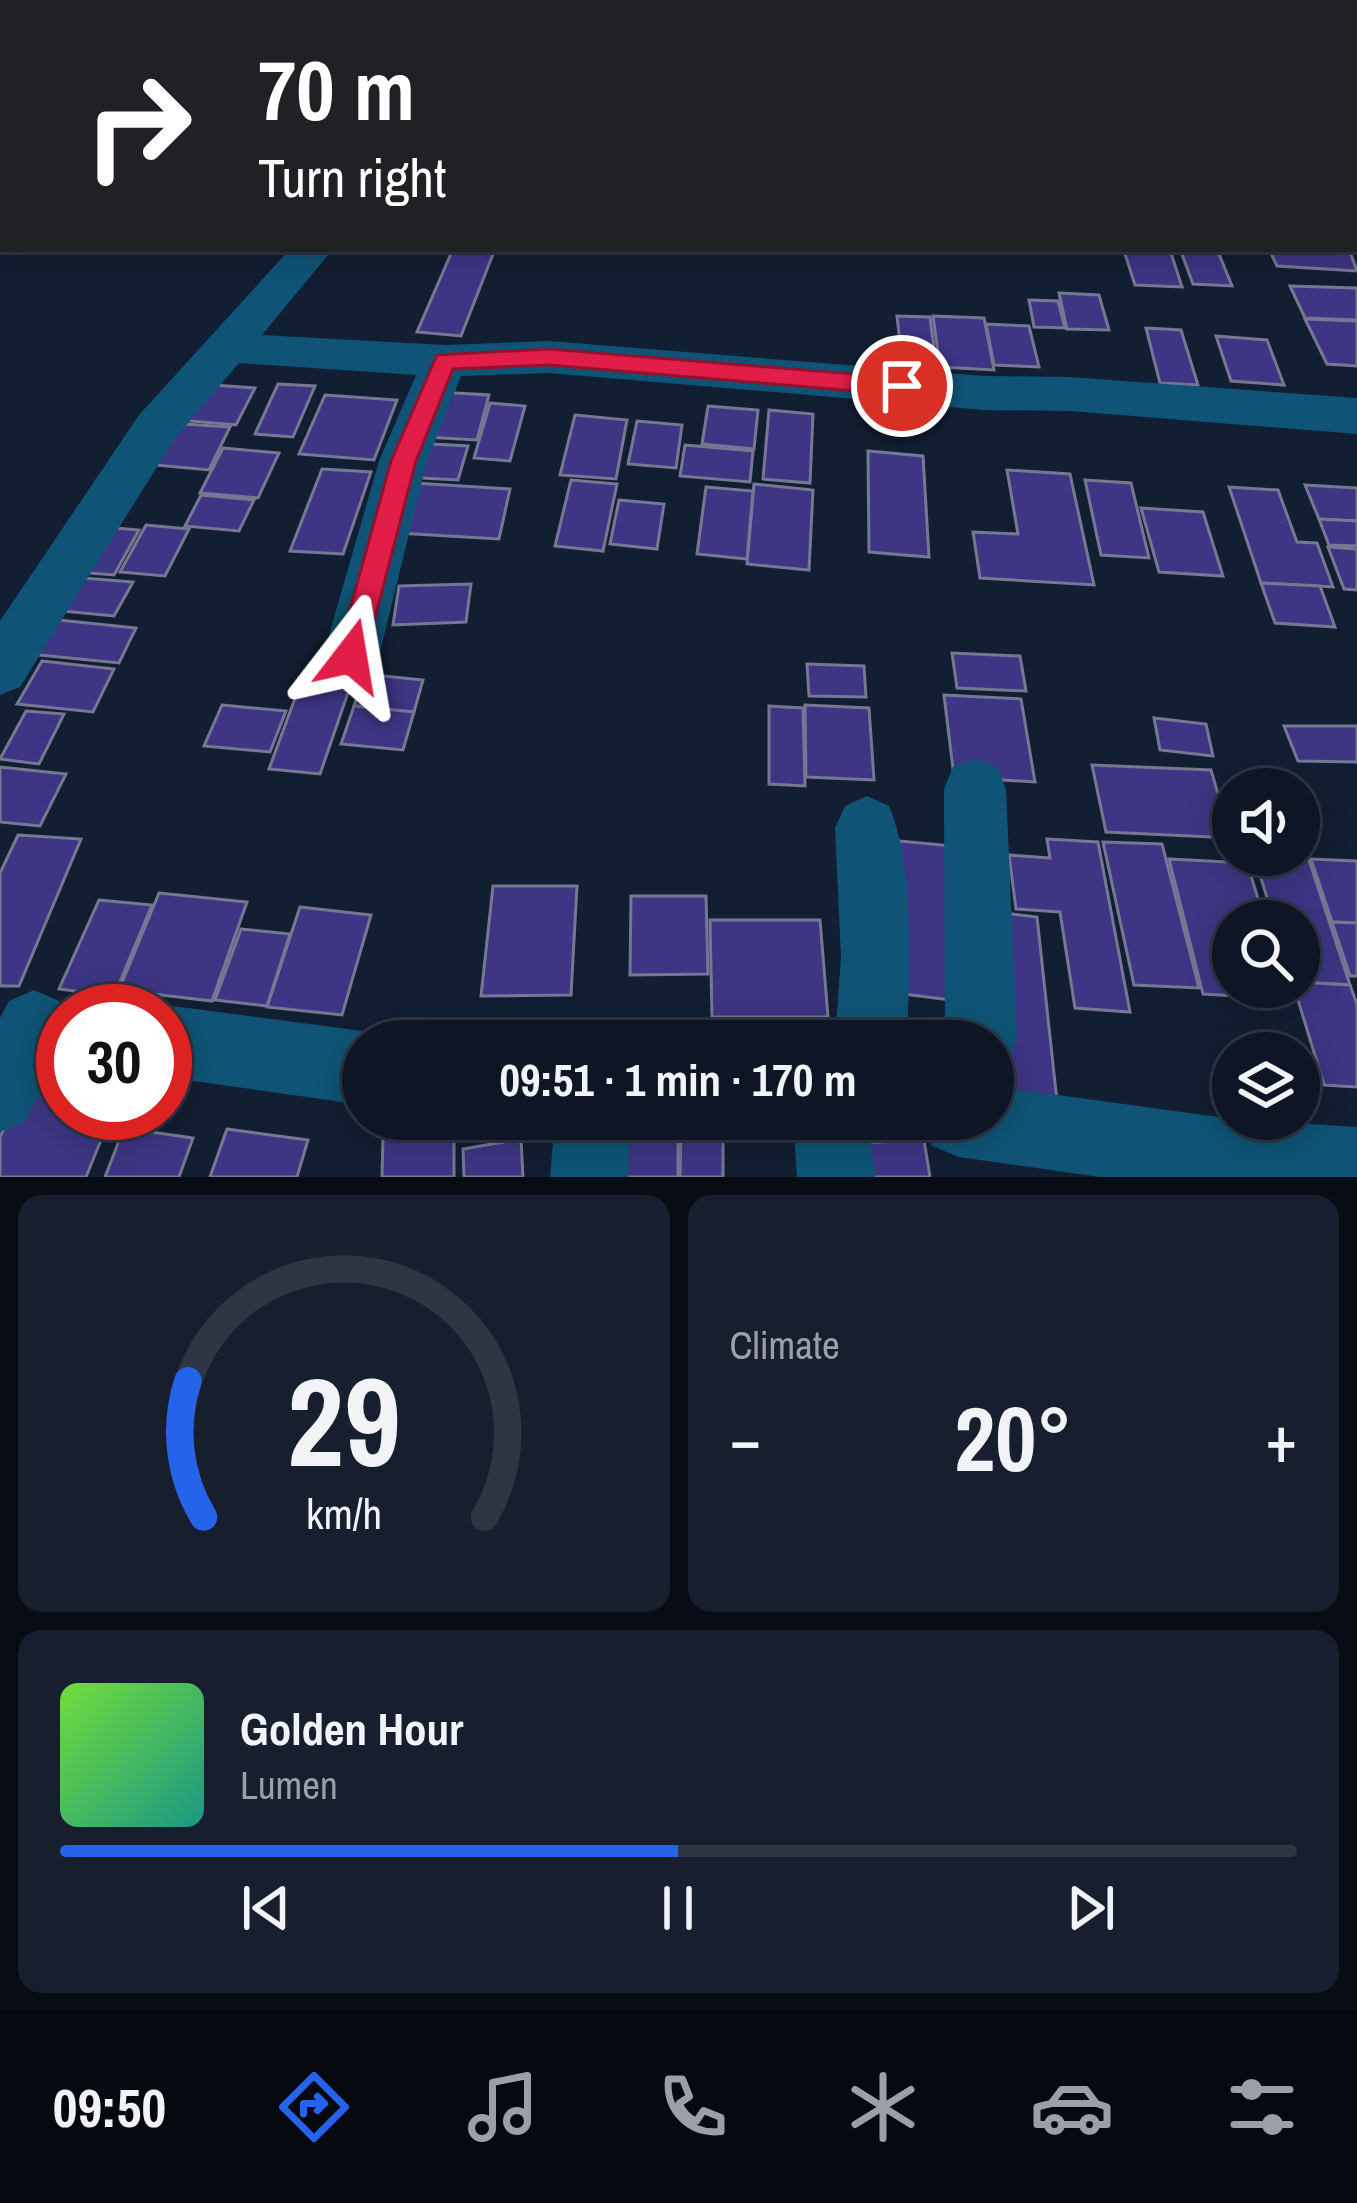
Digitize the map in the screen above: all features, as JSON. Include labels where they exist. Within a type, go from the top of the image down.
[{"type":"street","points":[[0,669],[143,446],[310,252]]},
{"type":"street","points":[[226,345],[256,351],[445,361],[585,359],[984,393],[1070,394],[1357,416]]},
{"type":"street","points":[[351,656],[403,461],[445,361]]},
{"type":"street","points":[[975,789],[980,1020]]},
{"type":"street","points":[[867,828],[875,957],[873,1020]]},
{"type":"street","points":[[0,1095],[32,1025]]},
{"type":"street","points":[[192,1045],[342,1065]]},
{"type":"street","points":[[1014,1131],[1118,1159],[1357,1166]]},
{"type":"street","points":[[589,1177],[592,1140]]},
{"type":"street","points":[[833,1140],[836,1177]]},
{"type":"building","points":[[452,252],[494,252],[461,336],[417,332]]},
{"type":"building","points":[[1124,252],[1171,253],[1182,287],[1135,285]]},
{"type":"building","points":[[1181,252],[1218,252],[1232,286],[1193,284]]},
{"type":"building","points":[[1270,252],[1350,252],[1357,271],[1277,266]]},
{"type":"building","points":[[1290,286],[1357,288],[1357,320],[1305,318]]},
{"type":"building","points":[[1059,293],[1099,295],[1109,330],[1067,329]]},
{"type":"building","points":[[1029,300],[1058,301],[1065,328],[1034,327]]},
{"type":"building","points":[[897,316],[930,317],[937,371],[903,369]]},
{"type":"building","points":[[933,316],[984,318],[994,370],[940,367]]},
{"type":"building","points":[[1305,319],[1357,321],[1357,366],[1327,364]]},
{"type":"building","points":[[986,324],[1029,326],[1039,367],[994,365]]},
{"type":"building","points":[[1146,328],[1181,330],[1198,385],[1160,383]]},
{"type":"building","points":[[1216,336],[1267,340],[1284,385],[1231,381]]},
{"type":"building","points":[[199,384],[255,388],[236,425],[179,420]]},
{"type":"building","points":[[278,384],[315,386],[293,437],[255,434]]},
{"type":"building","points":[[439,392],[489,395],[477,440],[426,437]]},
{"type":"building","points":[[325,395],[397,400],[374,460],[299,454]]},
{"type":"building","points":[[490,403],[525,406],[510,461],[474,458]]},
{"type":"building","points":[[708,406],[758,410],[754,449],[702,444]]},
{"type":"building","points":[[769,410],[813,414],[810,483],[763,479]]},
{"type":"building","points":[[575,415],[627,420],[616,479],[560,475]]},
{"type":"building","points":[[637,421],[682,425],[676,468],[628,464]]},
{"type":"building","points":[[169,423],[230,427],[209,470],[145,464]]},
{"type":"building","points":[[414,443],[468,446],[458,480],[403,477]]},
{"type":"building","points":[[685,445],[753,451],[750,482],[680,476]]},
{"type":"building","points":[[223,448],[279,453],[258,498],[200,493]]},
{"type":"building","points":[[868,451],[923,456],[929,557],[869,552]]},
{"type":"building","points":[[322,469],[371,472],[343,554],[290,551]]},
{"type":"building","points":[[1007,470],[1070,474],[1094,585],[980,578],[973,532],[1018,534]]},
{"type":"building","points":[[571,480],[617,484],[603,551],[555,546]]},
{"type":"building","points":[[1085,480],[1131,483],[1149,558],[1101,555]]},
{"type":"building","points":[[414,483],[510,489],[499,539],[398,533]]},
{"type":"building","points":[[754,484],[813,490],[809,570],[747,564]]},
{"type":"building","points":[[1305,485],[1357,488],[1357,521],[1319,519]]},
{"type":"building","points":[[706,487],[753,491],[747,559],[697,554]]},
{"type":"building","points":[[1229,487],[1278,490],[1297,542],[1317,543],[1333,587],[1261,583]]},
{"type":"building","points":[[201,495],[254,500],[239,531],[185,526]]},
{"type":"building","points":[[619,500],[664,504],[657,549],[610,544]]},
{"type":"building","points":[[1141,508],[1203,512],[1223,576],[1159,572]]},
{"type":"building","points":[[1319,519],[1357,521],[1357,546],[1329,545]]},
{"type":"building","points":[[146,525],[189,529],[165,576],[120,572]]},
{"type":"building","points":[[103,527],[139,530],[114,575],[76,572]]},
{"type":"building","points":[[1328,547],[1357,549],[1357,590],[1344,589]]},
{"type":"building","points":[[71,577],[133,582],[114,616],[52,610]]},
{"type":"building","points":[[1261,583],[1320,586],[1335,627],[1275,623]]},
{"type":"building","points":[[471,584],[466,622],[393,625],[399,586]]},
{"type":"building","points":[[49,619],[136,628],[119,663],[29,654]]},
{"type":"building","points":[[952,653],[1020,656],[1026,691],[957,688]]},
{"type":"building","points":[[42,661],[114,669],[93,712],[17,704]]},
{"type":"building","points":[[807,664],[864,666],[866,697],[809,696]]},
{"type":"building","points":[[364,674],[423,680],[414,712],[354,706]]},
{"type":"building","points":[[301,682],[350,687],[320,774],[269,769]]},
{"type":"building","points":[[944,695],[1021,699],[1035,782],[954,777]]},
{"type":"building","points":[[222,705],[286,711],[270,752],[204,746]]},
{"type":"building","points":[[805,705],[869,708],[874,780],[806,777]]},
{"type":"building","points":[[354,706],[414,712],[403,750],[341,744]]},
{"type":"building","points":[[769,706],[803,708],[805,786],[769,784]]},
{"type":"building","points":[[26,711],[64,714],[39,764],[0,759]]},
{"type":"building","points":[[1154,718],[1206,724],[1213,756],[1160,750]]},
{"type":"building","points":[[1284,726],[1357,726],[1357,762],[1298,761]]},
{"type":"building","points":[[1092,765],[1211,770],[1212,837],[1106,832]]},
{"type":"building","points":[[0,767],[66,774],[40,826],[0,822]]},
{"type":"building","points":[[18,835],[81,839],[19,986],[0,986],[0,873]]},
{"type":"building","points":[[878,839],[964,847],[974,1003],[880,991]]},
{"type":"building","points":[[1047,839],[1098,842],[1130,1012],[1075,1008],[1060,912],[1016,909],[1009,855],[1050,858]]},
{"type":"building","points":[[1103,842],[1162,844],[1199,988],[1134,985]]},
{"type":"building","points":[[1169,859],[1212,861],[1212,876],[1251,876],[1258,900],[1212,900],[1212,995],[1203,994]]},
{"type":"building","points":[[1320,859],[1357,861],[1357,923],[1332,922],[1317,876]]},
{"type":"building","points":[[1260,876],[1314,876],[1350,985],[1320,983],[1320,900],[1268,900]]},
{"type":"building","points":[[493,886],[577,886],[571,995],[481,996]]},
{"type":"building","points":[[159,893],[247,902],[212,1001],[192,999],[192,984],[121,984]]},
{"type":"building","points":[[631,896],[706,896],[708,974],[630,975]]},
{"type":"building","points":[[99,900],[152,905],[119,984],[61,984]]},
{"type":"building","points":[[300,907],[371,915],[342,1015],[267,1007]]},
{"type":"building","points":[[988,911],[1037,917],[1057,1101],[1014,1096],[1014,1020],[997,1020]]},
{"type":"building","points":[[710,920],[820,920],[828,1017],[712,1017]]},
{"type":"building","points":[[1332,922],[1357,923],[1357,976],[1350,976]]},
{"type":"building","points":[[241,929],[290,934],[267,1006],[215,1000]]},
{"type":"building","points":[[1320,983],[1350,985],[1357,1004],[1357,1087],[1324,1085],[1320,1032],[1308,1032],[1300,1008],[1320,1008]]},
{"type":"building","points":[[36,1060],[36,1140],[101,1140],[86,1177],[0,1177],[0,1137]]},
{"type":"building","points":[[227,1129],[308,1140],[297,1177],[210,1177]]},
{"type":"building","points":[[193,1138],[179,1177],[105,1177],[119,1140]]},
{"type":"building","points":[[383,1140],[454,1140],[454,1177],[382,1177]]},
{"type":"building","points":[[521,1140],[523,1177],[464,1177],[463,1149]]},
{"type":"building","points":[[599,1140],[678,1140],[678,1177],[597,1177]]},
{"type":"building","points":[[681,1140],[723,1140],[723,1177],[680,1177]]},
{"type":"building","points":[[924,1140],[930,1177],[842,1177],[839,1144]]},
{"type":"route","points":[[351,656],[403,461],[445,361],[549,357],[902,386]]}]
